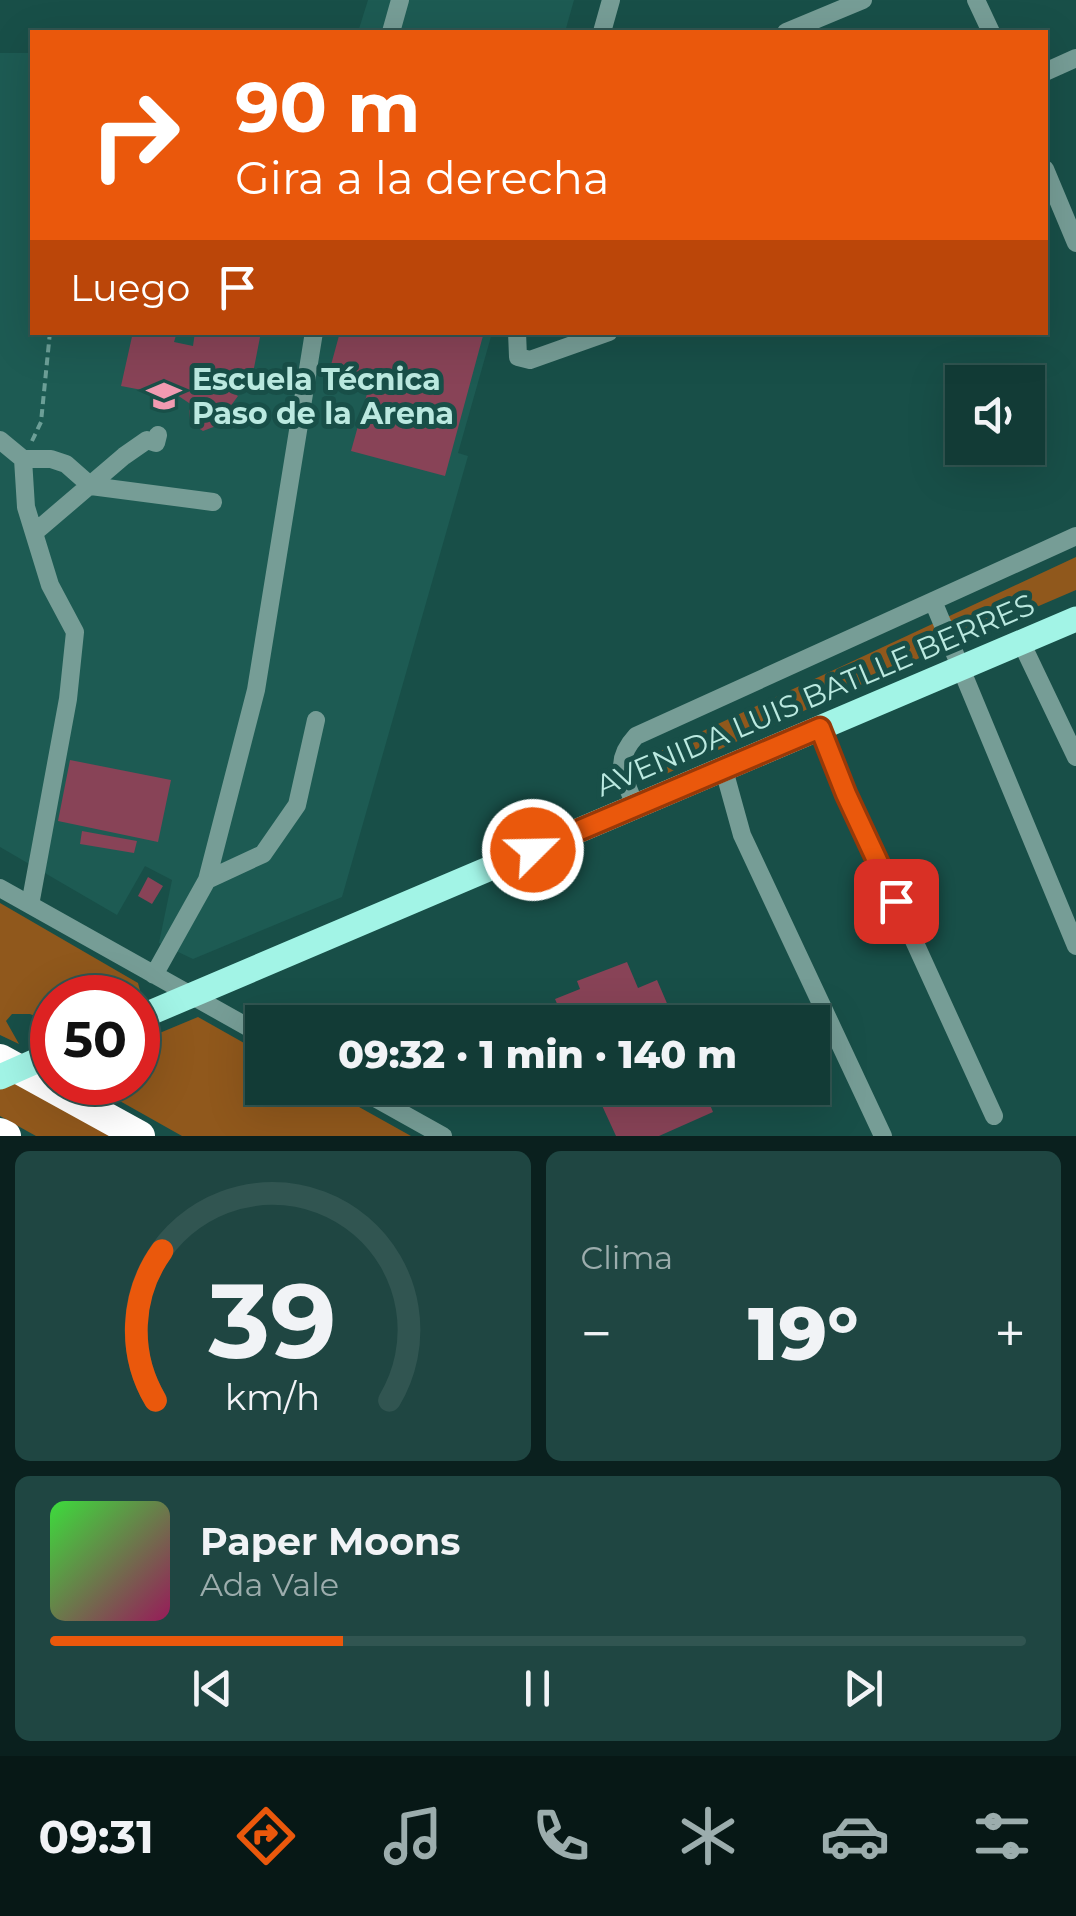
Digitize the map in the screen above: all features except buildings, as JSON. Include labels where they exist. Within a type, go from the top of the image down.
[{"type":"highway","points":[[0,1059],[140,1136]]},
{"type":"main road","name":"AVENIDA LUIS BATLLE BERRES","points":[[160,1009],[1076,619]]},
{"type":"main road","points":[[0,1077],[30,1064]]},
{"type":"street","points":[[392,30],[400,0]]},
{"type":"street","points":[[603,30],[611,0]]},
{"type":"street","points":[[791,30],[863,0]]},
{"type":"street","points":[[976,0],[990,30]]},
{"type":"street","points":[[1048,71],[1076,58]]},
{"type":"street","points":[[1048,176],[1076,243]]},
{"type":"street","points":[[154,974],[207,880],[256,690],[314,335]]},
{"type":"street","points":[[516,335],[518,357],[530,360],[601,335]]},
{"type":"street","points":[[34,532],[124,456],[147,440],[156,442],[158,436]]},
{"type":"street","points":[[0,440],[24,458],[66,464],[92,486],[213,502]]},
{"type":"street","points":[[24,458],[26,507],[50,585],[75,632],[68,698],[30,905]]},
{"type":"street","points":[[636,807],[622,775],[621,761],[636,736],[1076,536]]},
{"type":"street","points":[[933,601],[1076,946]]},
{"type":"street","points":[[1021,642],[1076,757]]},
{"type":"street","points":[[207,880],[263,854],[297,805],[316,720]]},
{"type":"street","points":[[820,728],[846,794],[994,1116]]},
{"type":"street","points":[[724,770],[742,836],[884,1136]]},
{"type":"street","points":[[0,888],[245,1025]]},
{"type":"street","points":[[387,1105],[443,1136]]},
{"type":"path","points":[[24,458],[41,422],[50,335]]},
{"type":"shaded area","points":[[368,0],[574,0],[566,30],[359,30]]},
{"type":"shaded area","points":[[0,53],[30,53],[30,335],[491,335],[458,453],[468,456],[342,897],[193,959],[159,943],[172,880],[145,866],[117,915],[0,847]]},
{"type":"shaded area","points":[[1076,557],[1076,590],[644,784],[644,770],[660,751]]},
{"type":"shaded area","points":[[0,903],[124,975],[30,975],[30,1014],[12,1014],[6,1021],[19,1044],[0,1035]]},
{"type":"shaded area","points":[[198,1017],[245,1043],[245,1105],[355,1105],[411,1136],[182,1136],[127,1105],[160,1105],[160,1033]]},
{"type":"shaded area","points":[[0,1075],[30,1091],[30,1105],[56,1105],[114,1136],[36,1136],[0,1116]]},
{"type":"place","name":"Escuela Técnica Paso de la Arena","points":[[164,396]]},
{"type":"route","points":[[533,850],[820,728],[896,901]]}]
